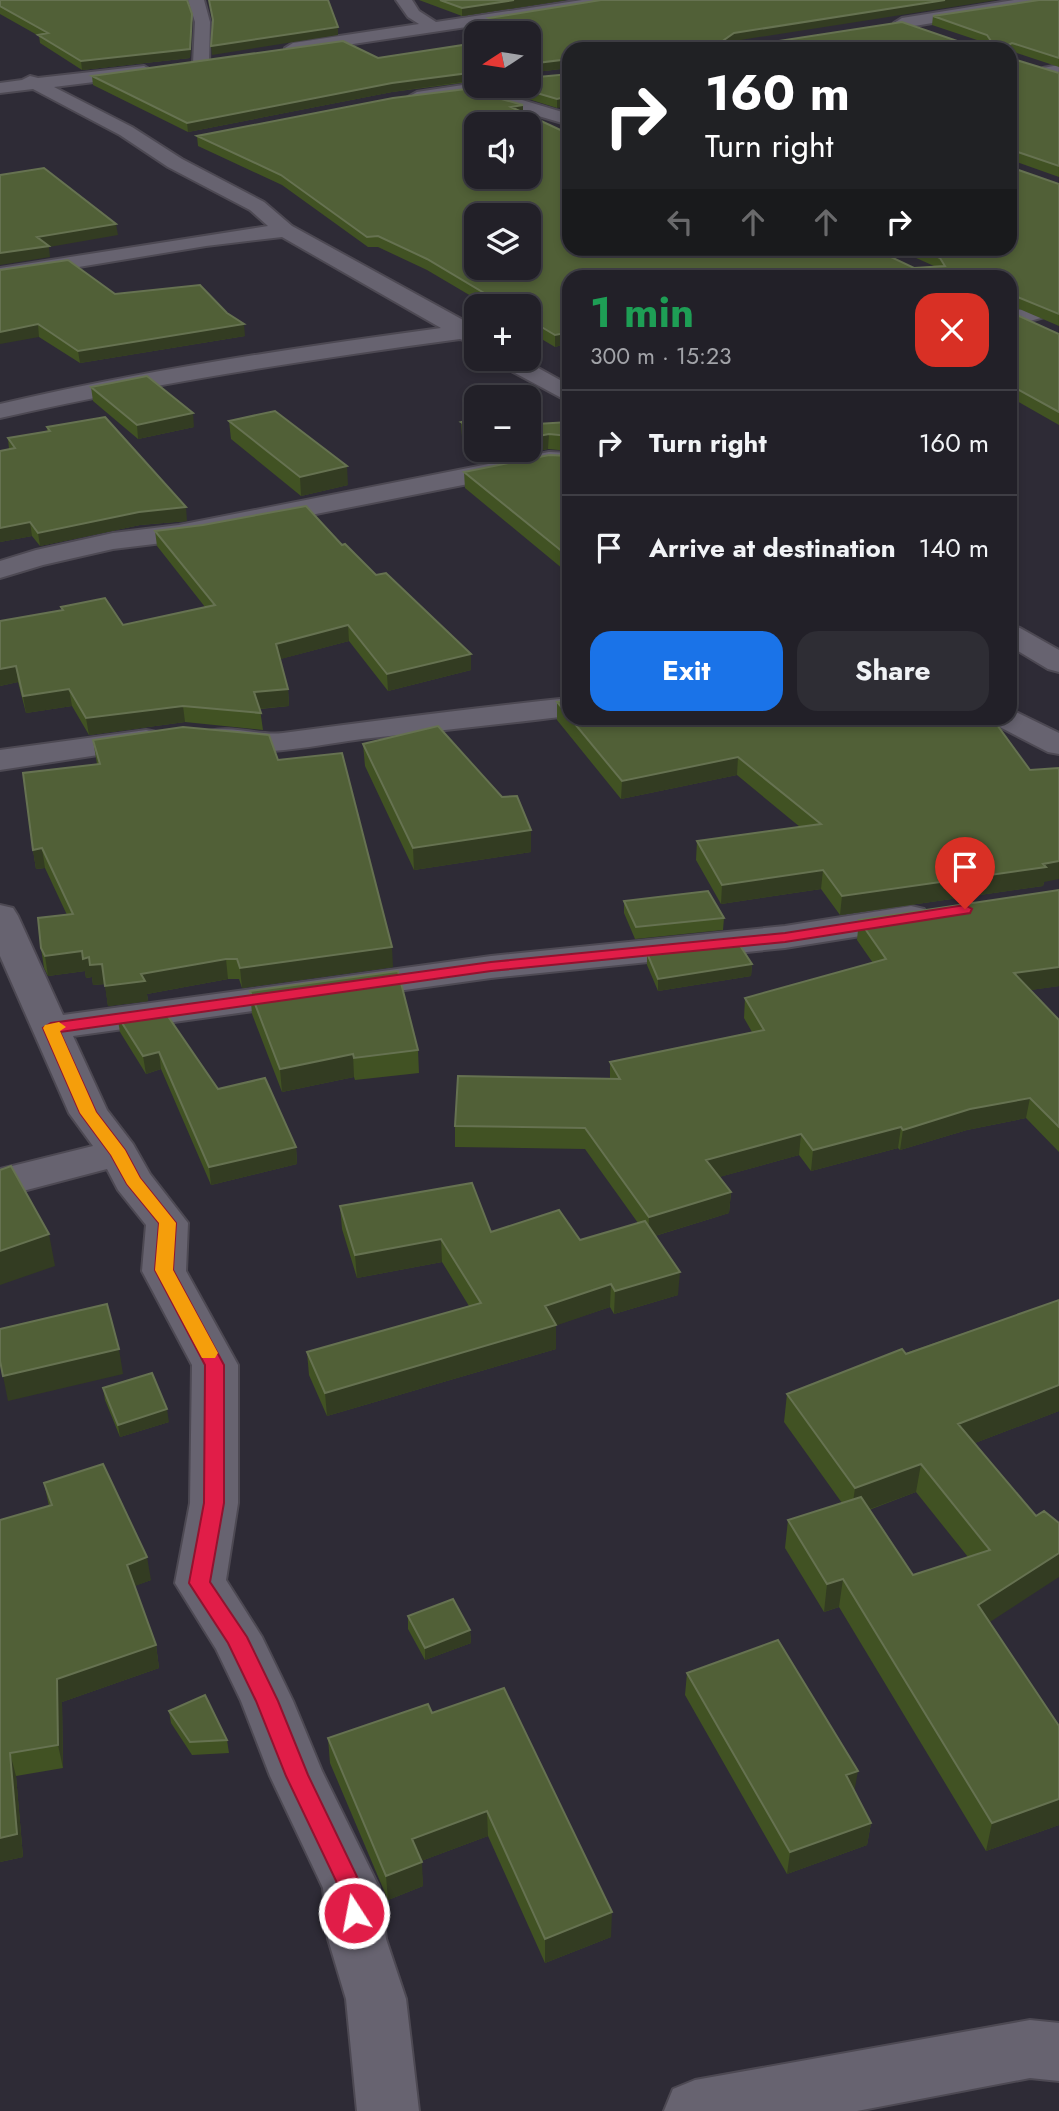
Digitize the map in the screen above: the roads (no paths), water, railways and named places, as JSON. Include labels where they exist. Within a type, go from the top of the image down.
[{"type":"street","points":[[196,0],[204,18],[200,37],[201,64]]},
{"type":"street","points":[[404,0],[413,14],[435,28]]},
{"type":"street","points":[[278,51],[613,0]]},
{"type":"street","points":[[940,36],[895,24],[1042,0]]},
{"type":"street","points":[[0,67],[257,206],[285,230],[464,331]]},
{"type":"street","points":[[0,88],[159,69]]},
{"type":"street","points":[[393,100],[464,91]]},
{"type":"street","points":[[495,98],[562,118]]},
{"type":"street","points":[[0,274],[206,240],[285,230]]},
{"type":"street","points":[[1017,314],[1059,306]]},
{"type":"street","points":[[1017,316],[1049,331]]},
{"type":"street","points":[[0,411],[181,374],[326,350],[464,336]]},
{"type":"street","points":[[527,371],[562,391]]},
{"type":"street","points":[[0,570],[36,558],[113,541],[179,533],[313,504],[559,461]]},
{"type":"street","points":[[1017,638],[1059,663]]},
{"type":"street","points":[[0,760],[178,735],[279,743],[345,732],[562,707]]},
{"type":"street","points":[[1017,723],[1059,745]]},
{"type":"street","points":[[51,1028],[491,967],[785,937],[943,912]]},
{"type":"street","points":[[0,916],[89,1113],[119,1153],[133,1180],[167,1223],[164,1270],[215,1365],[214,1503],[200,1583],[236,1637],[267,1701],[297,1776],[351,1887],[357,1939],[376,1999],[388,2111]]},
{"type":"street","points":[[0,1183],[119,1153]]},
{"type":"street","points":[[699,2110],[1030,2049],[1059,2052]]}]
